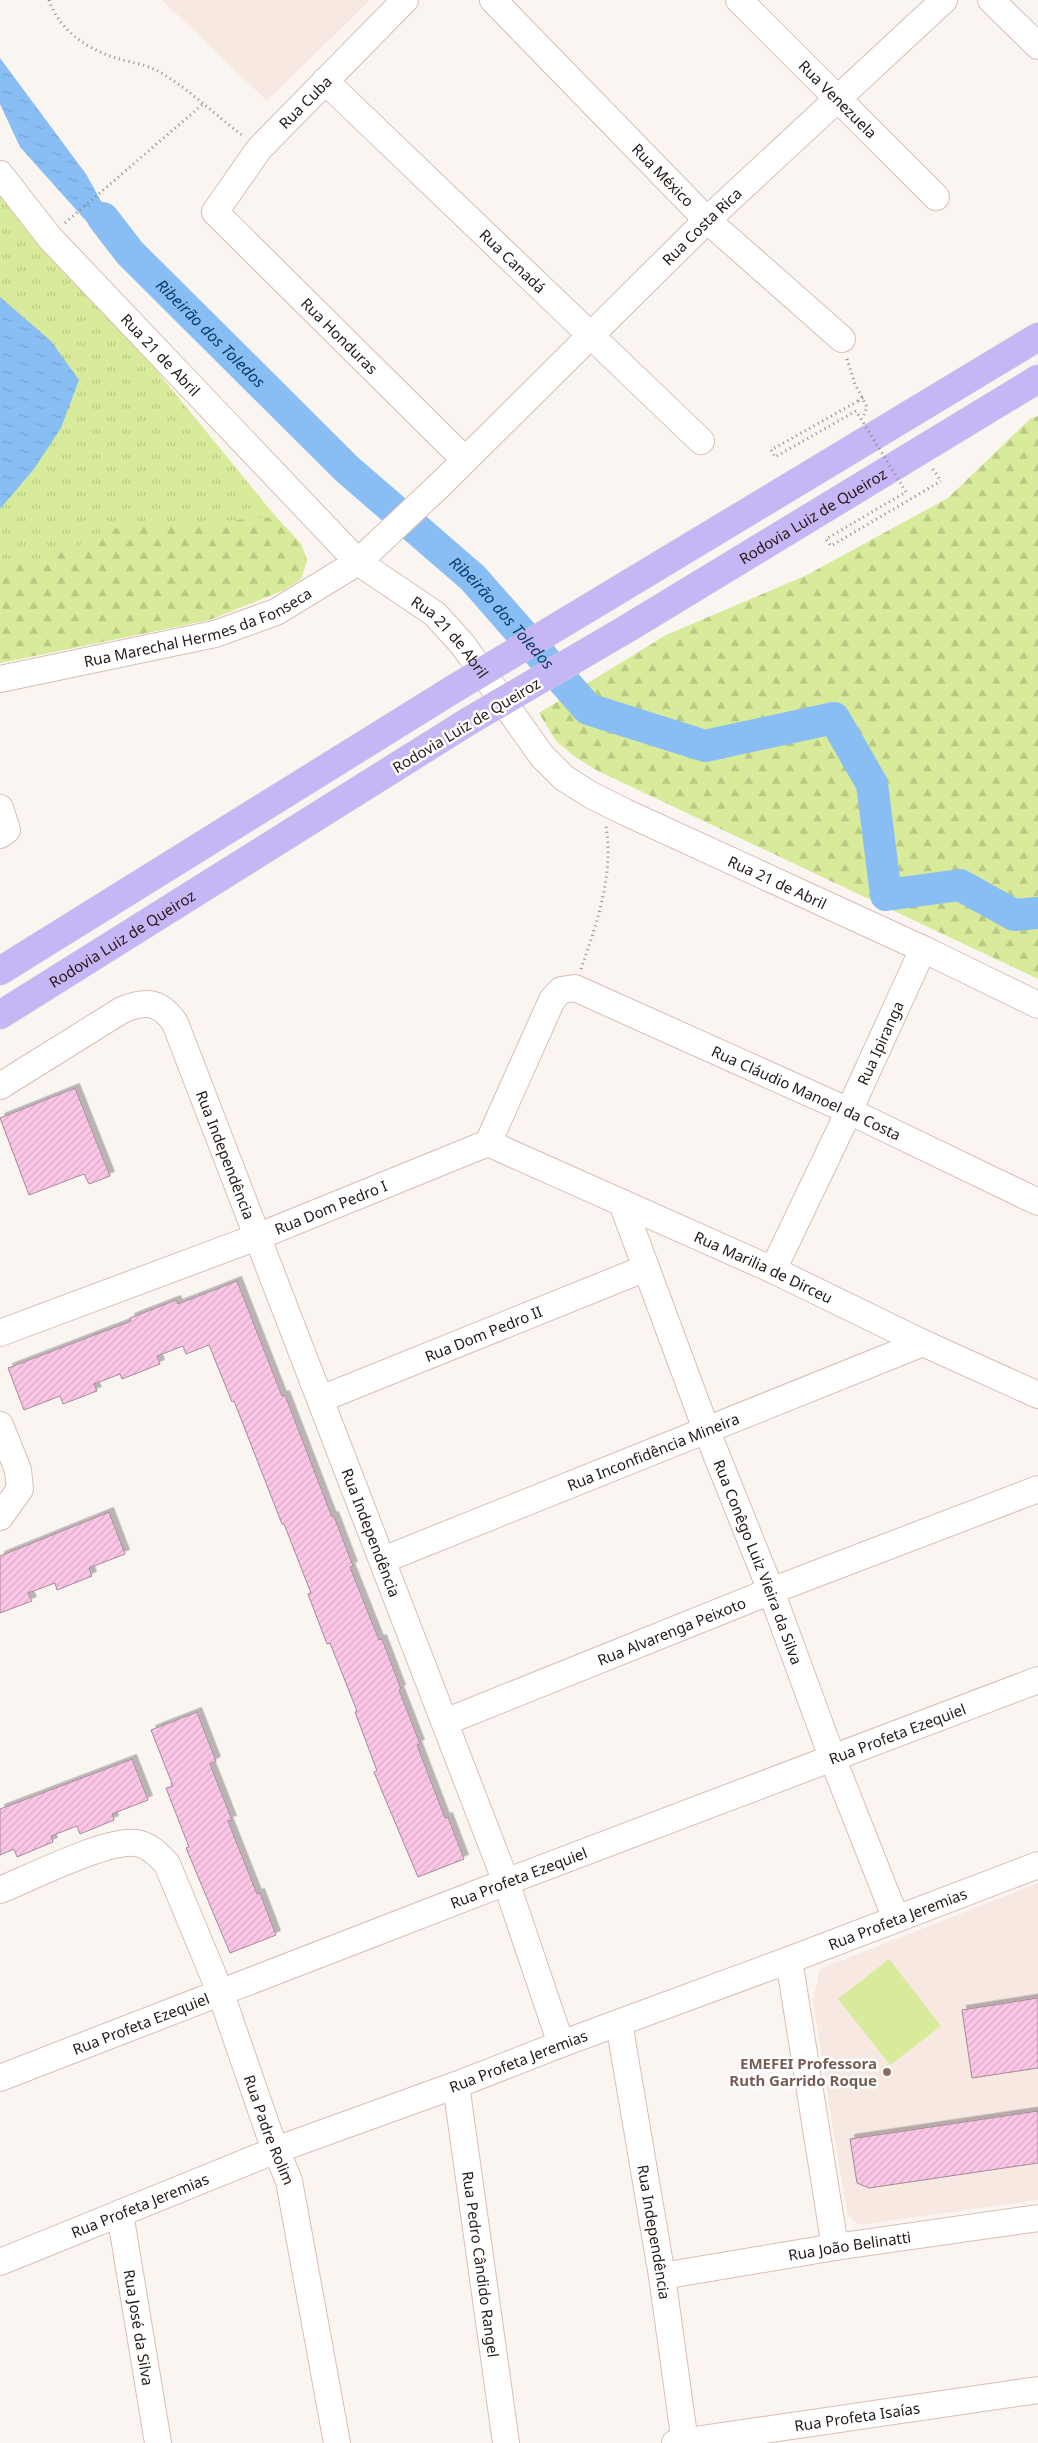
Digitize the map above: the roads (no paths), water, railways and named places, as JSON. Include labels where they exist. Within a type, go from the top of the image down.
[{"type":"highway","points":[[0,971],[452,690],[1038,337]]},
{"type":"highway","name":"Rodovia Luiz de Queiroz","points":[[0,1015],[470,721],[628,628],[1038,379]]},
{"type":"street","name":"Rua Cuba","points":[[215,212],[259,149],[405,0]]},
{"type":"street","name":"Rua México","points":[[493,0],[707,220],[842,339]]},
{"type":"street","name":"Rua Venezuela","points":[[739,0],[936,197]]},
{"type":"street","name":"Rua Costa Rica","points":[[465,460],[590,333],[707,220],[944,0]]},
{"type":"street","points":[[991,0],[1038,46]]},
{"type":"street","name":"Rua Canadá","points":[[325,81],[701,441]]},
{"type":"street","name":"Rua 21 de Abril","points":[[0,174],[50,238],[358,562],[436,614],[464,645],[542,756],[564,778],[601,800],[923,949],[1038,1006]]},
{"type":"street","name":"Rua Honduras","points":[[215,212],[465,460]]},
{"type":"street","name":"Rua Marechal Hermes da Fonseca","points":[[0,679],[215,634],[276,612],[358,562],[465,460]]},
{"type":"street","points":[[0,808],[7,830],[0,835]]},
{"type":"street","name":"Rua Ipiranga","points":[[773,1270],[850,1111],[923,949]]},
{"type":"street","name":"Rua Cláudio Manoel da Costa","points":[[488,1143],[552,1000],[561,990],[575,988],[850,1111],[1038,1202]]},
{"type":"street","name":"Rua Independência","points":[[0,1086],[122,1010],[134,1005],[156,1005],[167,1011],[175,1023],[506,1882],[561,2044]]},
{"type":"street","name":"Rua Marilia de Dirceu","points":[[488,1143],[773,1270],[923,1343],[1038,1395]]},
{"type":"street","name":"Rua Dom Pedro I","points":[[0,1332],[257,1237],[488,1143]]},
{"type":"street","name":"Rua Conêgo Luiz Vieira da Silva","points":[[622,1203],[706,1429],[771,1591],[832,1757],[896,1919]]},
{"type":"street","name":"Rua Dom Pedro II","points":[[321,1399],[646,1268]]},
{"type":"street","name":"Rua Inconfidência Mineira","points":[[383,1560],[706,1429],[885,1360],[923,1343]]},
{"type":"street","points":[[0,1425],[18,1470],[20,1489],[6,1510]]},
{"type":"street","name":"Rua Alvarenga Peixoto","points":[[445,1722],[771,1591],[1038,1489]]},
{"type":"street","name":"Rua Profeta Ezequiel","points":[[0,2078],[832,1757],[1038,1680]]},
{"type":"street","name":"Rua Padre Rolim","points":[[0,1890],[114,1844],[137,1843],[154,1851],[167,1864],[221,1994],[276,2150],[289,2181],[337,2443]]},
{"type":"street","name":"Rua Profeta Jeremias","points":[[0,2262],[276,2150],[456,2085],[1038,1865]]},
{"type":"street","points":[[789,1960],[835,2247]]},
{"type":"street","name":"Rua Independência","points":[[619,2023],[662,2276],[682,2443]]},
{"type":"street","name":"Rua Pedro Cândido Rangel","points":[[456,2085],[506,2443]]},
{"type":"street","name":"Rua José da Silva","points":[[120,2213],[158,2443]]},
{"type":"street","name":"Rua João Belinatti","points":[[662,2276],[835,2247],[1038,2218]]},
{"type":"street","name":"Rua Profeta Isaías","points":[[682,2443],[1038,2390]]},
{"type":"water","points":[[0,58],[86,174],[130,253],[96,232],[20,147],[0,104]]},
{"type":"water","points":[[0,297],[51,341],[79,380],[61,428],[34,469],[0,509]]},
{"type":"waterway","name":"Ribeirão dos Toledos","points":[[103,218],[130,253],[347,469],[473,578],[588,709],[705,746],[834,718],[872,784],[886,895],[960,885],[1014,915],[1038,913]]},
{"type":"place","name":"EMEFEI Professora Ruth Garrido Roque","points":[[887,2072]]}]
